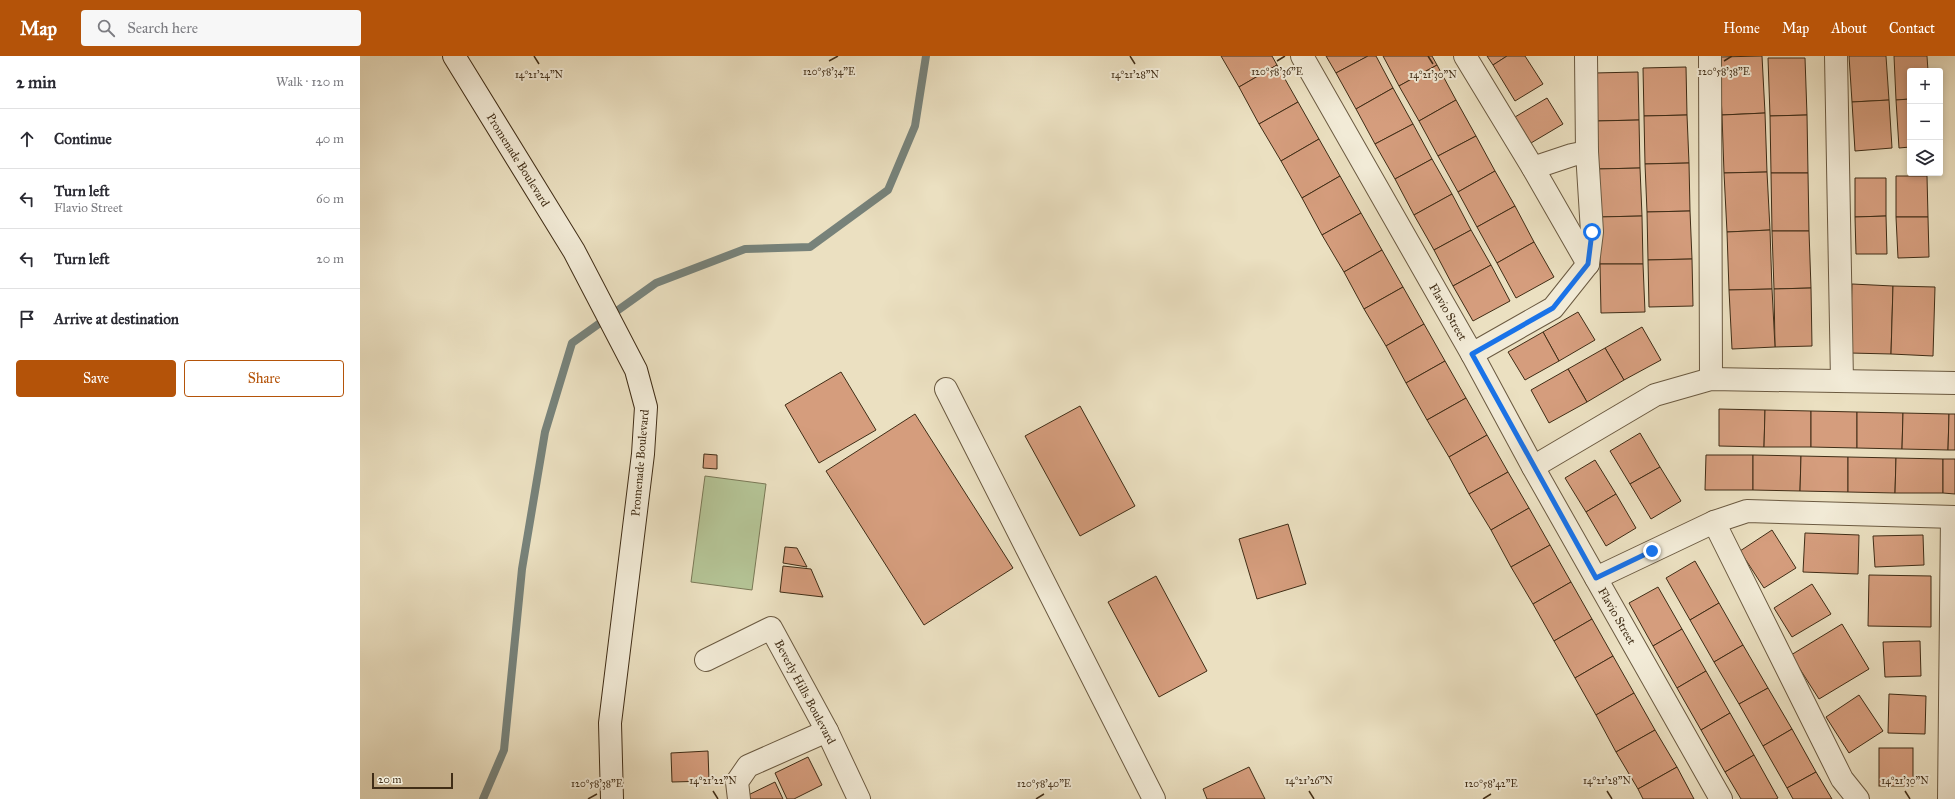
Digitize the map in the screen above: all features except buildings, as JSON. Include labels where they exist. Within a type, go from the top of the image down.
[{"type":"street","name":"Promenade Boulevard","points":[[454,56],[574,251],[636,370],[646,407],[643,454],[610,723],[612,799]]},
{"type":"street","name":"Flavio Street","points":[[1302,56],[1472,354],[1533,467],[1722,799]]},
{"type":"street","points":[[1464,56],[1533,168],[1588,264]]},
{"type":"street","points":[[1472,354],[1553,308],[1588,264],[1592,232],[1587,152],[1586,56]]},
{"type":"street","points":[[1710,56],[1711,380]]},
{"type":"street","points":[[1836,56],[1842,381]]},
{"type":"street","points":[[1533,168],[1572,155],[1587,152]]},
{"type":"street","points":[[1533,467],[1655,395],[1711,380],[1955,383]]},
{"type":"street","points":[[946,389],[1154,799]]},
{"type":"street","points":[[1596,578],[1714,522],[1747,511],[1953,517],[1949,799]]},
{"type":"street","points":[[1714,522],[1842,779],[1858,799]]},
{"type":"street","name":"Beverly Hills Boulevard","points":[[706,660],[771,628],[827,731],[859,799]]},
{"type":"street","points":[[739,799],[737,782],[748,766],[827,731]]},
{"type":"green space","points":[[705,476],[766,484],[752,590],[691,582]]},
{"type":"waterway","points":[[483,799],[504,750],[522,569],[545,432],[572,343],[656,283],[745,249],[810,247],[888,190],[915,126],[926,56]]},
{"type":"route","points":[[1592,232],[1588,264],[1553,308],[1472,354],[1533,467],[1596,578],[1652,551]]}]
